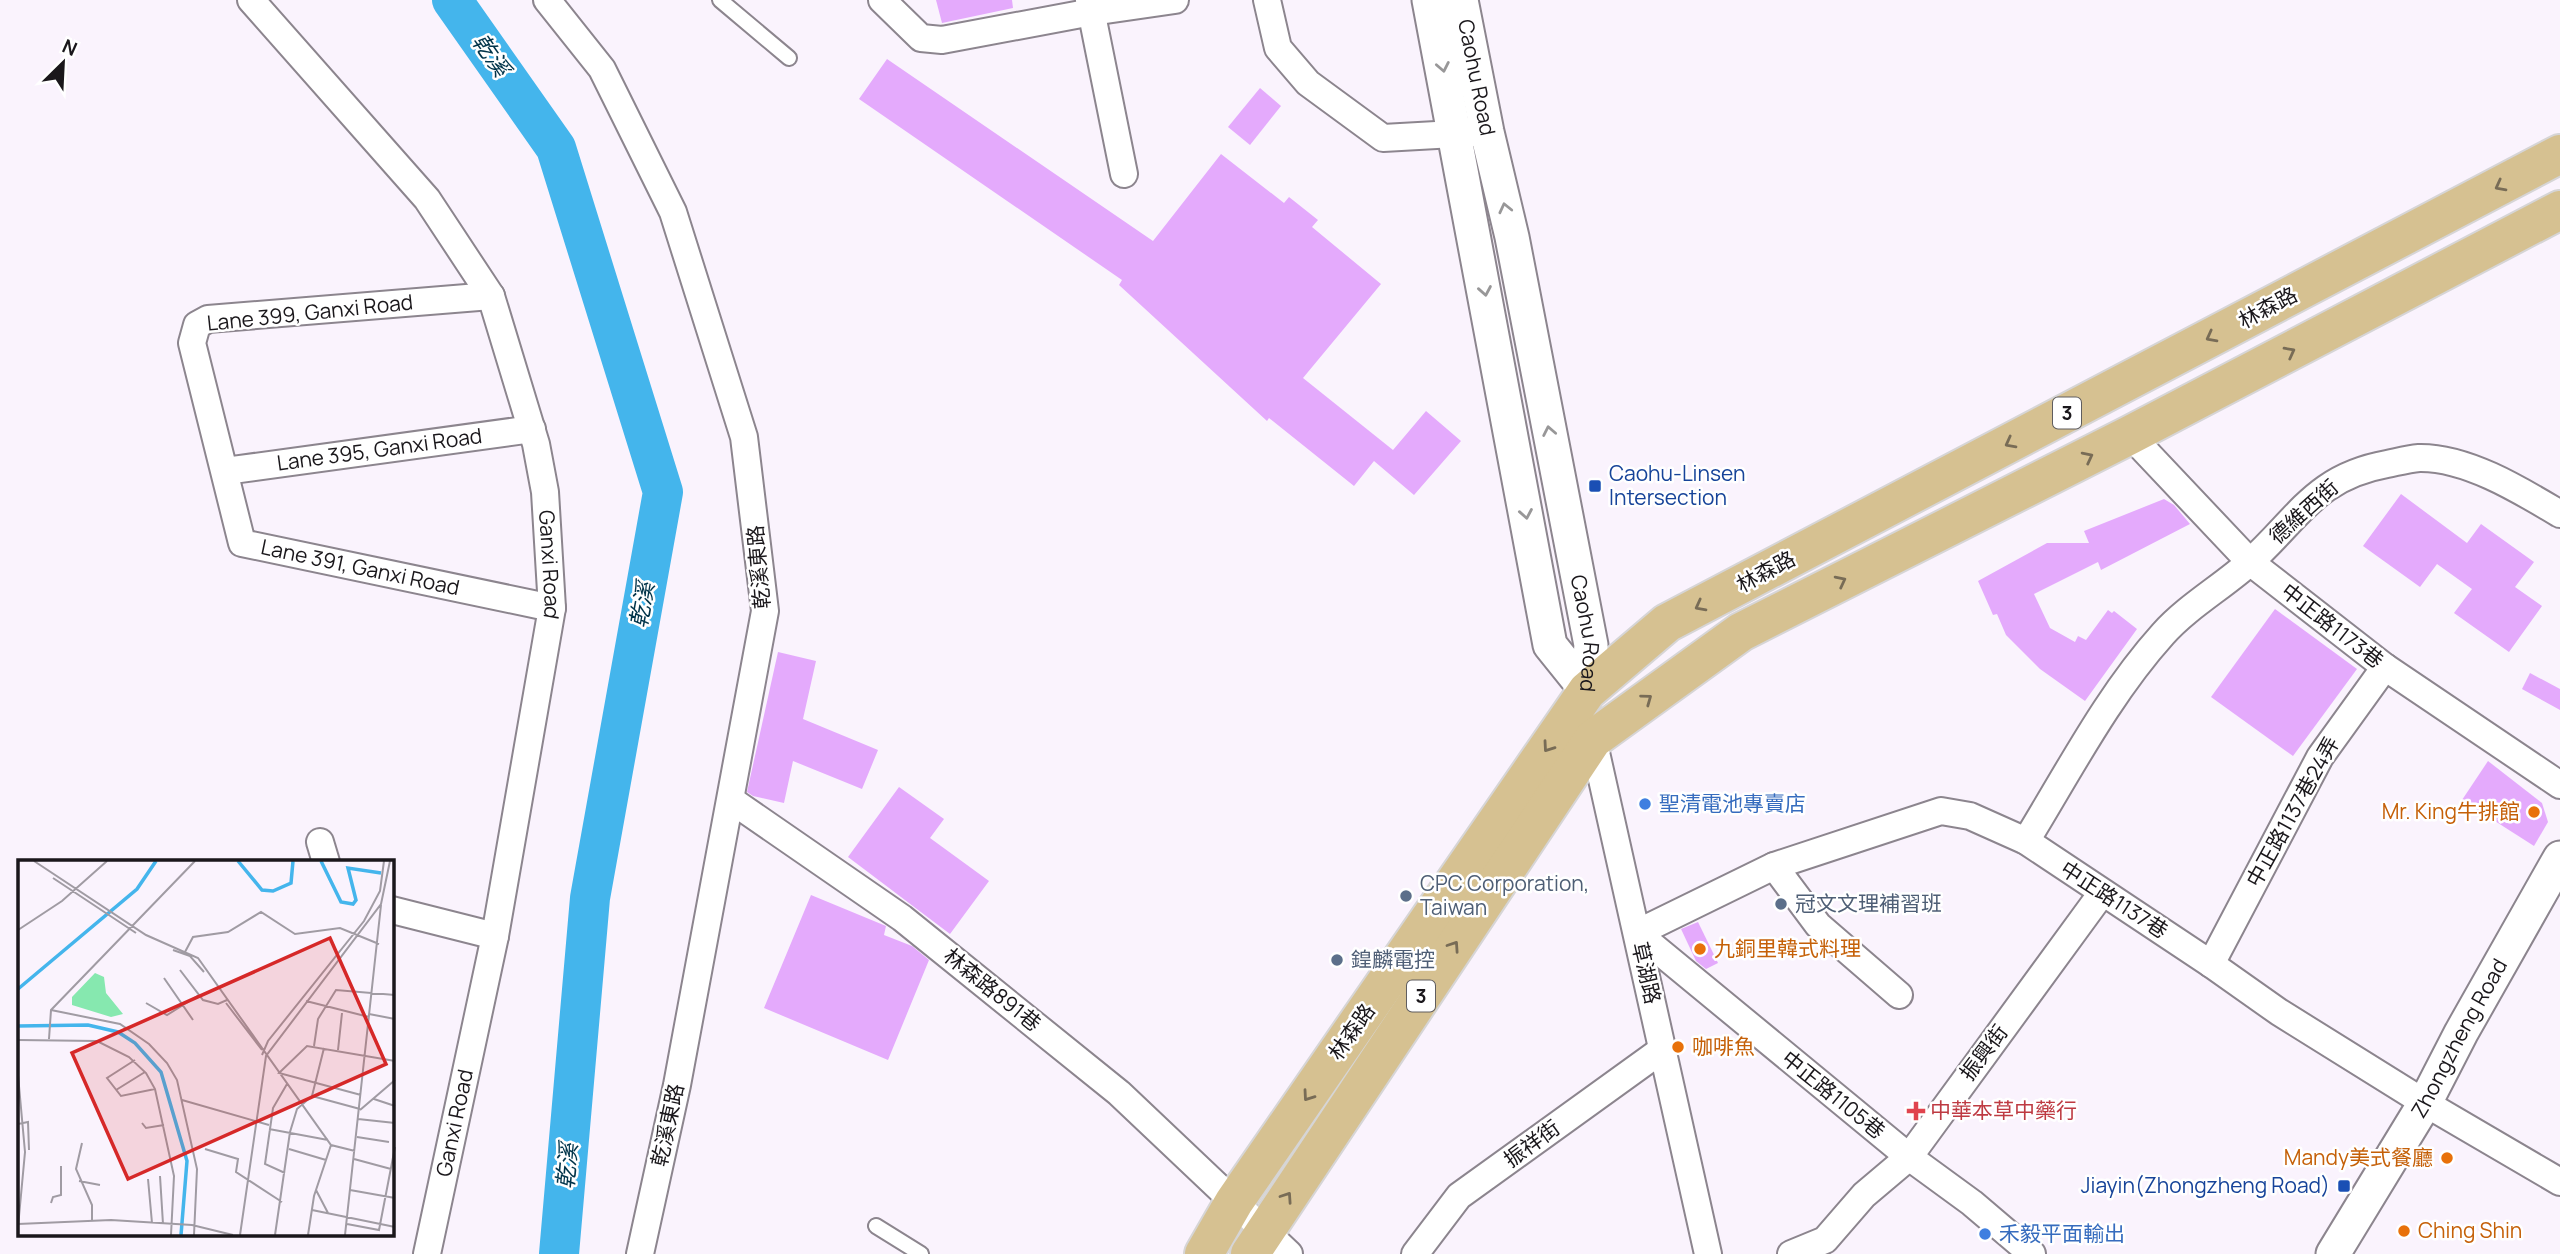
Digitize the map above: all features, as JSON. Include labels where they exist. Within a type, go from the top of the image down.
[{"type":"main road","name":"林森路","points":[[1204,1254],[1234,1202],[1587,691],[1667,623],[2560,154]]},
{"type":"main road","name":"林森路","points":[[1268,1247],[1592,739],[1741,632],[2130,435],[2560,210]]},
{"type":"street","name":"Ganxi Road","points":[[251,0],[426,199],[491,296],[532,429],[545,492],[552,608],[495,936],[427,1254]]},
{"type":"street","name":"乾溪東路","points":[[547,0],[602,69],[673,212],[744,437],[765,611],[677,1085],[640,1254]]},
{"type":"street","points":[[882,0],[921,37],[942,40],[1091,6],[1175,0]]},
{"type":"street","points":[[1267,0],[1278,48],[1308,83],[1383,138],[1472,133]]},
{"type":"street","name":"Caohu Road","points":[[1429,0],[1472,133]]},
{"type":"street","name":"Caohu Road","points":[[1461,0],[1472,133],[1550,645],[1587,691]]},
{"type":"street","points":[[1091,6],[1124,174]]},
{"type":"street","name":"Lane 399, Ganxi Road","points":[[225,471],[192,343],[193,331],[200,321],[491,296]]},
{"type":"street","name":"Lane 395, Ganxi Road","points":[[225,471],[532,429]]},
{"type":"street","name":"中正路1173巷","points":[[2130,435],[2250,562],[2385,667],[2560,785]]},
{"type":"street","name":"德維西街","points":[[2026,841],[2114,698],[2164,632],[2250,562],[2301,508],[2335,480],[2363,468],[2418,458],[2457,462],[2530,496],[2560,514]]},
{"type":"street","name":"Lane 391, Ganxi Road","points":[[225,471],[242,543],[552,608]]},
{"type":"street","name":"中正路1137巷24弄","points":[[2211,964],[2320,757],[2385,667]]},
{"type":"street","name":"草湖路","points":[[1587,691],[1592,739],[1708,1254]]},
{"type":"street","name":"林森路891巷","points":[[731,800],[902,918],[1118,1093],[1234,1202],[1268,1247]]},
{"type":"street","name":"中正路1137巷","points":[[1637,933],[1774,866],[1941,811],[1969,816],[2026,841],[2279,1012],[2425,1103],[2560,1182]]},
{"type":"street","name":"Zhongzheng Road","points":[[2333,1254],[2425,1103],[2461,1033],[2560,858]]},
{"type":"street","points":[[1774,866],[1818,925],[1899,995]]},
{"type":"street","name":"振興街","points":[[1791,1254],[1834,1247],[1864,1195],[1909,1157],[2102,893]]},
{"type":"street","points":[[394,911],[495,936]]},
{"type":"street","name":"中正路1105巷","points":[[1637,933],[1909,1157],[1972,1203],[2032,1254]]},
{"type":"street","name":"振祥街","points":[[1415,1254],[1459,1196],[1663,1049]]},
{"type":"lane","points":[[720,0],[789,58]]},
{"type":"lane","points":[[876,1226],[921,1254]]},
{"type":"building","points":[[936,0],[1012,0],[1013,8],[942,23]]},
{"type":"building","points":[[887,59],[1153,241],[1221,154],[1284,203],[1289,197],[1318,220],[1312,227],[1381,284],[1303,378],[1393,450],[1426,411],[1461,441],[1414,495],[1374,461],[1354,486],[1269,418],[1267,421],[1119,285],[1122,280],[859,99]]},
{"type":"building","points":[[1260,88],[1281,106],[1250,145],[1228,127]]},
{"type":"building","points":[[2401,494],[2467,543],[2481,524],[2534,562],[2515,587],[2542,606],[2509,652],[2454,613],[2472,589],[2437,564],[2420,587],[2363,546]]},
{"type":"building","points":[[2164,499],[2174,505],[2190,524],[2101,570],[2098,562],[2034,594],[2050,628],[2075,642],[2078,636],[2086,640],[2108,610],[2112,613],[2114,611],[2137,629],[2085,701],[2040,669],[2006,635],[1997,614],[1993,615],[1978,581],[2047,543],[2089,543],[2084,531]]},
{"type":"building","points":[[2275,609],[2357,669],[2293,756],[2211,697]]},
{"type":"building","points":[[778,652],[816,661],[803,719],[878,750],[862,789],[793,761],[784,803],[753,796],[747,792]]},
{"type":"building","points":[[2530,673],[2560,689],[2560,710],[2522,689]]},
{"type":"building","points":[[2488,761],[2542,803],[2548,822],[2534,846],[2462,800]]},
{"type":"building","points":[[899,787],[944,819],[930,838],[989,881],[950,934],[848,857]]},
{"type":"building","points":[[811,895],[886,926],[884,935],[912,946],[929,960],[888,1060],[764,1008]]},
{"type":"building","points":[[1698,922],[1718,963],[1706,969],[1696,961],[1681,929]]},
{"type":"waterway","name":"乾溪","points":[[452,0],[556,148],[663,492],[590,898],[559,1254]]},
{"type":"place","name":"Caohu-Linsen Intersection","points":[[1595,486]]},
{"type":"place","name":"聖清電池專賣店","points":[[1645,804]]},
{"type":"place","name":"Mr. King牛排館","points":[[2534,812]]},
{"type":"place","name":"CPC Corporation, Taiwan","points":[[1406,896]]},
{"type":"place","name":"冠文文理補習班","points":[[1781,904]]},
{"type":"place","name":"九銅里韓式料理","points":[[1700,949]]},
{"type":"place","name":"鍠麟電控","points":[[1337,960]]},
{"type":"place","name":"咖啡魚","points":[[1678,1047]]},
{"type":"place","name":"中華本草中藥行","points":[[1916,1111]]},
{"type":"place","name":"Mandy美式餐廳","points":[[2447,1158]]},
{"type":"place","name":"Jiayin(Zhongzheng Road)","points":[[2344,1186]]},
{"type":"place","name":"Ching Shin","points":[[2404,1231]]},
{"type":"place","name":"禾毅平面輸出","points":[[1985,1234]]}]
